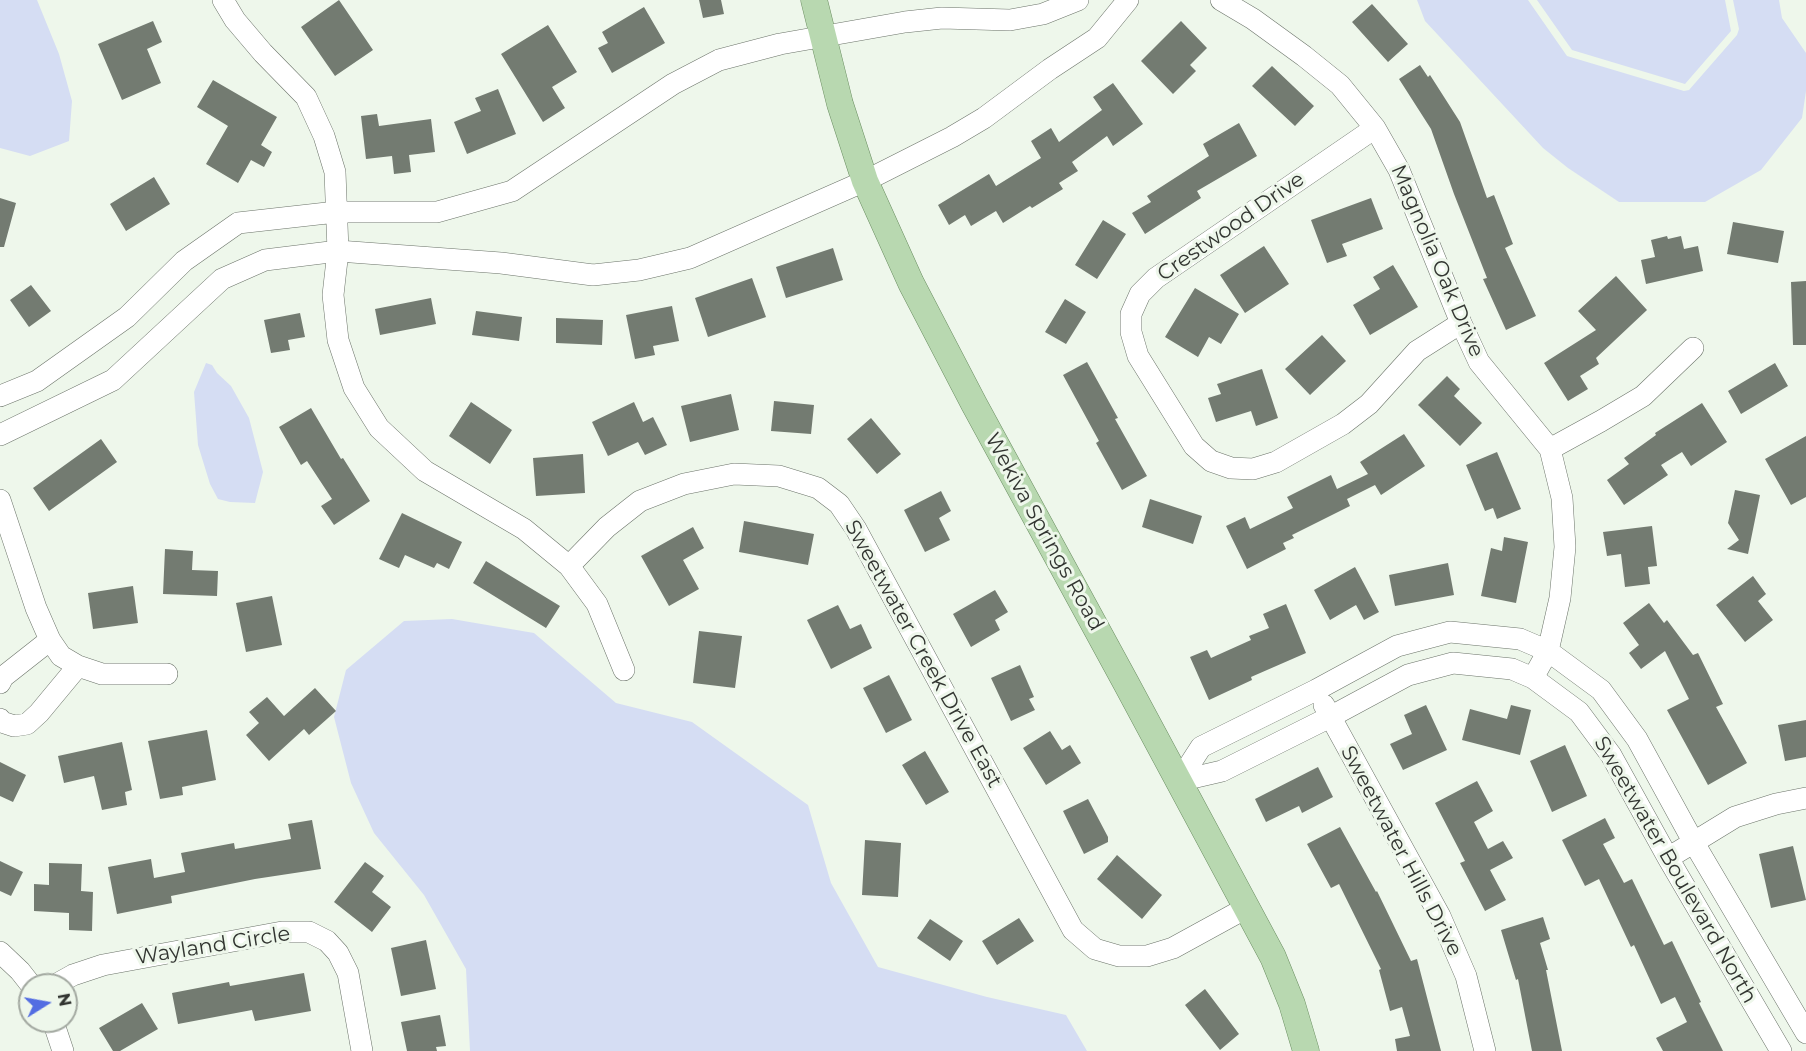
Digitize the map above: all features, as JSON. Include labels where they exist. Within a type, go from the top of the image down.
[{"type":"main road","name":"Wekiva Springs Road","points":[[814,0],[840,104],[865,181],[910,283],[1273,957],[1289,995],[1306,1051]]},
{"type":"street","points":[[222,0],[235,20],[263,53],[306,97],[324,135],[335,172],[338,251],[333,295],[338,340],[354,388],[380,428],[425,471],[524,529],[569,566],[597,604],[624,669]]},
{"type":"street","points":[[0,396],[37,381],[127,317],[184,261],[238,223],[336,212],[437,212],[512,191],[673,84],[719,60],[780,44],[905,22],[942,18],[1010,20],[1043,14],[1078,0]]},
{"type":"street","points":[[0,435],[113,380],[222,279],[265,260],[338,251],[501,263],[593,275],[639,270],[690,258],[865,181],[952,137],[984,118],[1050,69],[1097,38],[1128,0]]},
{"type":"street","name":"Magnolia Oak Drive","points":[[1221,0],[1253,19],[1340,85],[1375,128],[1399,170],[1479,362],[1550,449],[1562,498],[1565,547],[1560,598],[1548,651],[1533,678]]},
{"type":"street","name":"Crestwood Drive","points":[[1375,128],[1156,278],[1140,294],[1131,314],[1131,332],[1138,356],[1194,446],[1211,461],[1231,468],[1252,469],[1276,462],[1343,424],[1369,404],[1417,351],[1461,323]]},
{"type":"street","points":[[1550,449],[1643,396],[1693,348]]},
{"type":"street","name":"Sweetwater Creek Drive East","points":[[569,566],[607,527],[640,501],[684,484],[734,474],[778,476],[818,488],[839,504],[856,529],[1073,930],[1095,949],[1119,956],[1147,956],[1173,948],[1246,908]]},
{"type":"street","points":[[0,500],[36,608],[50,640],[61,656],[78,666],[102,674],[167,674]]},
{"type":"street","name":"Sweetwater Boulevard North","points":[[1179,781],[1201,747],[1316,690],[1397,646],[1450,632],[1520,639],[1548,651],[1600,690],[1637,739],[1694,843],[1806,1033]]},
{"type":"street","points":[[0,683],[3,677],[50,640]]},
{"type":"street","name":"Sweetwater Boulevard North","points":[[1179,781],[1222,771],[1408,675],[1453,663],[1512,669],[1533,678],[1579,712],[1611,755],[1668,858],[1781,1051]]},
{"type":"street","points":[[0,718],[2,722],[14,726],[27,724],[78,666]]},
{"type":"street","name":"Sweetwater Hills Drive","points":[[1316,690],[1440,916],[1466,976],[1485,1051]]},
{"type":"street","points":[[1668,858],[1736,817],[1776,804],[1806,798]]},
{"type":"street","name":"Wayland Circle","points":[[78,973],[103,965],[282,932],[309,932],[327,941],[338,953],[348,973],[362,1051]]},
{"type":"street","points":[[0,952],[22,973]]},
{"type":"street","points":[[56,1033],[63,1051]]},
{"type":"shaded area","points":[[0,0],[37,0],[59,54],[72,101],[69,141],[30,156],[0,148]]},
{"type":"shaded area","points":[[1417,0],[1528,0],[1567,56],[1684,91],[1689,90],[1737,35],[1739,29],[1733,0],[1779,0],[1782,18],[1806,53],[1806,91],[1802,118],[1761,170],[1705,202],[1619,202],[1568,168],[1543,148],[1425,21]]},
{"type":"shaded area","points":[[1537,0],[1725,0],[1731,31],[1685,84],[1572,50]]},
{"type":"shaded area","points":[[206,363],[212,365],[231,386],[249,418],[263,472],[255,503],[218,499],[210,484],[198,445],[194,392]]},
{"type":"shaded area","points":[[452,619],[534,633],[616,703],[692,722],[808,805],[831,883],[878,967],[987,997],[1066,1015],[1087,1051],[470,1051],[466,969],[424,895],[374,833],[351,783],[334,717],[346,670],[404,621]]},
{"type":"building","points":[[339,0],[373,50],[335,76],[301,27]]},
{"type":"building","points":[[699,0],[721,0],[724,14],[703,18]]},
{"type":"building","points":[[1372,4],[1408,44],[1388,62],[1352,22]]},
{"type":"building","points":[[644,7],[665,43],[612,73],[598,48],[608,43],[602,32]]},
{"type":"building","points":[[153,21],[162,42],[147,49],[161,83],[122,100],[98,44]]},
{"type":"building","points":[[1181,21],[1207,48],[1190,65],[1196,71],[1173,94],[1141,61]]},
{"type":"building","points":[[548,25],[577,72],[552,87],[565,108],[543,122],[501,54]]},
{"type":"building","points":[[1420,65],[1428,77],[1430,75],[1460,122],[1487,198],[1494,195],[1513,244],[1505,248],[1536,316],[1506,330],[1483,279],[1487,278],[1431,129],[1399,79]]},
{"type":"building","points":[[1272,66],[1314,106],[1295,126],[1252,86]]},
{"type":"building","points":[[213,80],[277,117],[261,145],[272,152],[264,167],[251,160],[238,183],[206,164],[228,126],[197,107]]},
{"type":"building","points":[[1113,83],[1143,124],[1113,146],[1107,136],[1072,162],[1078,171],[1059,183],[1063,189],[1032,208],[1030,206],[1003,223],[996,211],[971,226],[965,215],[949,225],[938,205],[989,174],[996,186],[1041,158],[1031,141],[1051,128],[1059,142],[1102,110],[1093,97]]},
{"type":"building","points":[[498,89],[516,134],[467,154],[454,122],[481,111],[475,98]]},
{"type":"building","points":[[377,114],[379,126],[431,119],[435,152],[409,155],[411,172],[394,174],[392,156],[366,159],[361,116]]},
{"type":"building","points":[[1239,123],[1257,156],[1197,191],[1201,198],[1145,234],[1132,213],[1151,202],[1147,196],[1209,156],[1203,144]]},
{"type":"building","points":[[154,177],[170,204],[126,231],[110,204]]},
{"type":"building","points":[[0,198],[16,203],[4,247],[0,247]]},
{"type":"building","points":[[1371,198],[1383,229],[1342,244],[1347,256],[1327,263],[1311,220]]},
{"type":"building","points":[[1103,220],[1126,234],[1097,279],[1075,265]]},
{"type":"building","points":[[1733,222],[1784,231],[1778,263],[1727,254]]},
{"type":"building","points":[[1667,236],[1668,239],[1681,236],[1684,249],[1698,246],[1703,271],[1646,284],[1641,260],[1655,257],[1651,240]]},
{"type":"building","points":[[1264,246],[1289,284],[1245,313],[1220,275]]},
{"type":"building","points":[[833,248],[843,280],[786,298],[776,267]]},
{"type":"building","points":[[1393,265],[1418,307],[1370,335],[1353,305],[1380,289],[1373,277]]},
{"type":"building","points":[[1616,276],[1647,310],[1596,358],[1599,364],[1580,376],[1588,389],[1568,401],[1544,363],[1596,330],[1578,311]]},
{"type":"building","points":[[752,278],[766,317],[708,337],[695,298]]},
{"type":"building","points":[[1806,281],[1806,345],[1793,345],[1791,282]]},
{"type":"building","points":[[31,285],[51,311],[29,327],[10,300]]},
{"type":"building","points":[[1195,288],[1239,314],[1221,344],[1209,337],[1198,357],[1165,337]]},
{"type":"building","points":[[431,298],[436,324],[380,335],[375,309]]},
{"type":"building","points":[[1065,299],[1086,312],[1066,344],[1045,332]]},
{"type":"building","points":[[672,306],[679,341],[653,346],[655,355],[635,359],[626,315]]},
{"type":"building","points":[[476,311],[522,317],[519,341],[472,335]]},
{"type":"building","points":[[300,313],[305,337],[288,340],[290,350],[271,353],[264,320]]},
{"type":"building","points":[[556,318],[603,320],[602,345],[556,343]]},
{"type":"building","points":[[1322,335],[1346,361],[1310,395],[1285,369]]},
{"type":"building","points":[[1087,362],[1147,476],[1122,490],[1096,443],[1099,441],[1063,375]]},
{"type":"building","points":[[1775,363],[1788,386],[1741,414],[1728,391]]},
{"type":"building","points":[[1262,369],[1278,418],[1256,426],[1251,411],[1216,422],[1208,398],[1221,394],[1217,384]]},
{"type":"building","points":[[1447,376],[1460,389],[1454,396],[1482,423],[1460,446],[1418,405]]},
{"type":"building","points":[[731,394],[739,430],[690,442],[681,406]]},
{"type":"building","points":[[774,401],[814,405],[811,434],[771,431]]},
{"type":"building","points":[[471,402],[512,430],[490,464],[449,436]]},
{"type":"building","points":[[634,402],[643,422],[653,417],[667,445],[645,455],[638,442],[608,456],[592,422]]},
{"type":"building","points":[[1702,403],[1727,442],[1691,466],[1682,452],[1661,465],[1668,475],[1624,505],[1607,480],[1629,464],[1624,458],[1656,435],[1655,433]]},
{"type":"building","points":[[311,408],[341,459],[343,458],[370,501],[334,525],[321,506],[332,499],[307,461],[301,465],[279,427]]},
{"type":"building","points":[[871,418],[901,454],[877,474],[847,439]]},
{"type":"building","points":[[1404,434],[1425,466],[1381,495],[1375,485],[1347,499],[1350,506],[1292,535],[1294,538],[1283,543],[1286,549],[1247,569],[1226,526],[1245,517],[1250,529],[1293,508],[1287,497],[1331,475],[1337,489],[1368,474],[1360,462]]},
{"type":"building","points":[[1806,436],[1806,497],[1791,505],[1765,459]]},
{"type":"building","points":[[101,439],[117,462],[49,511],[33,488]]},
{"type":"building","points":[[1497,452],[1521,509],[1497,519],[1493,508],[1485,511],[1466,465]]},
{"type":"building","points":[[583,454],[585,493],[536,496],[533,458]]},
{"type":"building","points":[[1735,490],[1760,495],[1748,554],[1727,549],[1739,540],[1728,523]]},
{"type":"building","points":[[941,491],[951,511],[939,518],[950,540],[925,552],[904,510]]},
{"type":"building","points":[[1150,499],[1202,516],[1193,544],[1142,527]]},
{"type":"building","points":[[402,513],[462,542],[449,569],[437,563],[434,568],[405,555],[399,568],[379,559]]},
{"type":"building","points":[[744,521],[814,534],[808,565],[739,552]]},
{"type":"building","points":[[1652,526],[1657,566],[1648,567],[1650,584],[1625,587],[1621,554],[1607,556],[1603,532]]},
{"type":"building","points":[[693,527],[704,548],[683,560],[699,589],[669,606],[641,556]]},
{"type":"building","points":[[1504,537],[1528,542],[1516,603],[1481,596],[1491,548],[1502,551]]},
{"type":"building","points":[[165,549],[193,551],[192,570],[218,571],[217,596],[163,594]]},
{"type":"building","points":[[486,561],[560,606],[546,628],[473,583]]},
{"type":"building","points":[[1448,563],[1454,595],[1395,606],[1389,575]]},
{"type":"building","points":[[1355,567],[1379,612],[1364,620],[1356,605],[1330,620],[1314,590]]},
{"type":"building","points":[[1753,576],[1766,594],[1758,601],[1773,620],[1745,642],[1716,605]]},
{"type":"building","points":[[133,586],[138,623],[93,629],[88,593]]},
{"type":"building","points":[[995,590],[1008,612],[995,620],[1000,630],[971,647],[953,614]]},
{"type":"building","points":[[272,596],[282,645],[246,652],[236,603]]},
{"type":"building","points":[[1649,603],[1664,623],[1667,620],[1693,655],[1698,653],[1723,704],[1716,707],[1747,763],[1708,785],[1667,710],[1689,699],[1665,651],[1641,669],[1629,653],[1639,645],[1623,623]]},
{"type":"building","points":[[1286,604],[1306,653],[1251,677],[1252,680],[1209,700],[1190,657],[1207,650],[1211,658],[1251,640],[1249,636],[1269,628],[1263,614]]},
{"type":"building","points":[[838,605],[850,629],[861,624],[872,648],[831,669],[807,620]]},
{"type":"building","points":[[699,631],[742,636],[735,688],[693,683]]},
{"type":"building","points":[[1020,665],[1034,697],[1029,699],[1035,710],[1011,721],[991,678]]},
{"type":"building","points":[[889,675],[912,720],[886,733],[863,688]]},
{"type":"building","points":[[315,688],[336,711],[309,735],[304,729],[269,761],[246,735],[259,723],[249,712],[267,697],[284,716]]},
{"type":"building","points":[[1426,705],[1447,750],[1403,770],[1390,744],[1412,734],[1404,715]]},
{"type":"building","points":[[1511,705],[1531,710],[1520,755],[1462,740],[1470,709],[1507,719]]},
{"type":"building","points":[[1806,720],[1806,757],[1785,761],[1778,725]]},
{"type":"building","points":[[207,730],[216,780],[182,787],[183,795],[160,799],[148,741]]},
{"type":"building","points":[[1050,731],[1062,750],[1070,745],[1081,763],[1046,785],[1023,748]]},
{"type":"building","points":[[122,742],[132,790],[125,792],[127,805],[102,810],[94,776],[64,783],[58,756]]},
{"type":"building","points":[[1565,745],[1587,796],[1552,812],[1530,761]]},
{"type":"building","points":[[925,751],[949,792],[926,805],[902,765]]},
{"type":"building","points":[[0,762],[26,775],[13,802],[0,796]]},
{"type":"building","points":[[1318,767],[1333,797],[1302,813],[1299,806],[1266,822],[1255,799]]},
{"type":"building","points":[[1477,781],[1493,811],[1474,822],[1488,849],[1503,841],[1513,858],[1490,870],[1506,900],[1485,911],[1460,863],[1465,861],[1435,803]]},
{"type":"building","points":[[1088,799],[1108,837],[1108,842],[1084,854],[1063,811]]},
{"type":"building","points":[[1605,818],[1615,838],[1603,844],[1624,883],[1632,879],[1664,945],[1672,941],[1723,1051],[1663,1051],[1656,1038],[1687,1022],[1675,997],[1661,1004],[1634,945],[1631,947],[1599,879],[1585,886],[1562,840]]},
{"type":"building","points":[[312,820],[321,869],[255,879],[171,896],[172,903],[117,914],[108,867],[151,859],[154,878],[185,872],[181,853],[234,843],[235,849],[291,839],[288,824]]},
{"type":"building","points":[[1340,827],[1377,891],[1411,961],[1417,959],[1441,1051],[1397,1051],[1395,1039],[1410,1036],[1402,1007],[1390,1011],[1379,970],[1381,969],[1339,884],[1331,888],[1307,844]]},
{"type":"building","points":[[865,840],[901,843],[898,897],[862,895]]},
{"type":"building","points":[[1793,846],[1806,900],[1771,908],[1759,854]]},
{"type":"building","points":[[1117,855],[1162,895],[1142,919],[1097,879]]},
{"type":"building","points":[[0,861],[23,872],[11,896],[0,891]]},
{"type":"building","points":[[365,862],[384,876],[372,892],[391,907],[372,932],[334,902]]},
{"type":"building","points":[[49,863],[82,864],[81,891],[93,892],[92,931],[69,930],[69,913],[34,911],[34,884],[49,885]]},
{"type":"building","points":[[1543,917],[1550,939],[1540,943],[1548,970],[1546,970],[1562,1051],[1532,1051],[1518,979],[1516,980],[1501,930]]},
{"type":"building","points":[[1019,918],[1034,941],[997,965],[982,941]]},
{"type":"building","points":[[930,919],[963,941],[950,961],[917,938]]},
{"type":"building","points":[[426,940],[436,989],[401,996],[391,948]]},
{"type":"building","points":[[304,973],[311,1011],[255,1021],[252,1010],[178,1024],[172,993],[229,982],[230,986]]},
{"type":"building","points":[[1205,989],[1239,1034],[1220,1050],[1185,1005]]},
{"type":"building","points":[[142,1003],[158,1029],[120,1051],[113,1051],[99,1028]]},
{"type":"building","points":[[440,1015],[446,1046],[436,1047],[437,1051],[407,1051],[401,1022]]}]
